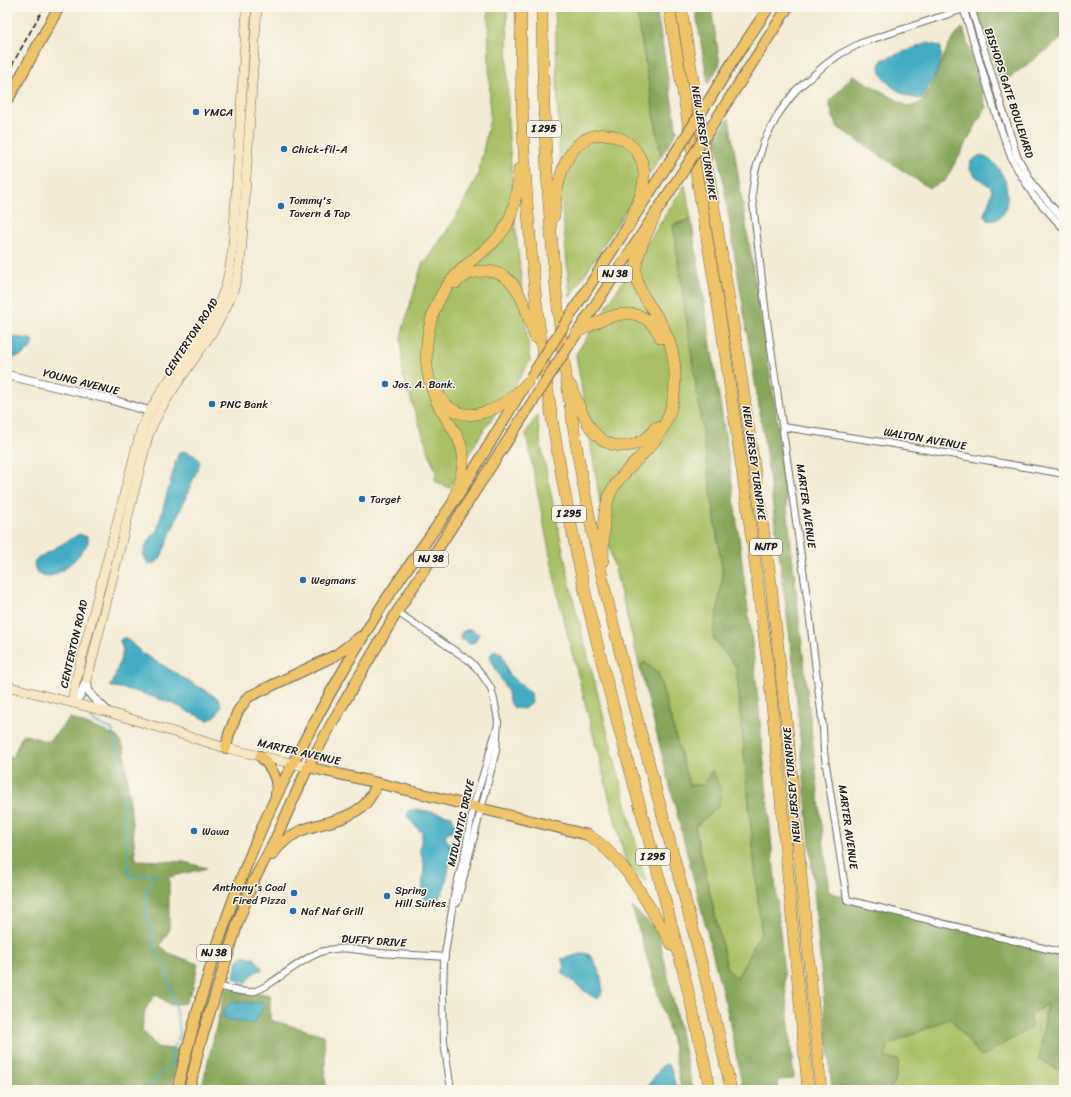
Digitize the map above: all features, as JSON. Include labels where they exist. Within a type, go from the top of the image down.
[{"type":"highway","name":"I 295","points":[[521,7],[523,135],[533,275],[542,357],[567,506],[587,600],[679,956],[710,1090]]},
{"type":"highway","name":"I 295","points":[[542,7],[544,132],[552,250],[564,370],[583,484],[602,576],[707,984],[731,1090]]},
{"type":"highway","name":"NEW JERSEY TURNPIKE","points":[[669,7],[721,324],[753,547],[770,683],[808,1090]]},
{"type":"highway","name":"NEW JERSEY TURNPIKE","points":[[681,7],[738,355],[770,584],[788,743],[821,1090]]},
{"type":"highway","points":[[552,250],[556,192],[563,168],[574,148],[592,136],[602,134],[620,137],[628,142],[640,157],[643,166],[643,185],[628,227]]},
{"type":"highway","points":[[454,501],[463,461],[463,454],[459,440],[437,403],[429,383],[426,361],[429,330],[437,302],[446,285],[465,266],[489,247],[505,228],[514,206],[523,135]]},
{"type":"highway","points":[[602,576],[603,530],[607,502],[619,479],[656,439],[667,418],[674,394],[674,368],[669,341],[664,328],[642,294],[636,271],[637,259],[655,215]]},
{"type":"highway","points":[[529,380],[518,393],[499,407],[479,414],[458,412],[441,398],[433,378],[431,352],[438,311],[450,288],[458,280],[478,271],[498,273],[508,278],[521,295],[542,357]]},
{"type":"highway","points":[[564,370],[588,425],[602,440],[620,446],[639,443],[648,437],[661,420],[667,395],[668,369],[664,346],[655,327],[648,320],[639,315],[619,314],[601,320],[576,333]]},
{"type":"highway","points":[[588,835],[602,844],[619,864],[640,893],[679,956]]},
{"type":"main road","points":[[7,101],[59,7]]},
{"type":"main road","name":"CENTERTON ROAD","points":[[73,703],[74,688],[141,430],[149,411],[211,319],[221,299],[228,278],[233,246],[247,7]]},
{"type":"main road","name":"CENTERTON ROAD","points":[[87,680],[148,436],[163,404],[222,315],[232,295],[238,274],[242,242],[257,7]]},
{"type":"main road","name":"NJ 38","points":[[177,1090],[208,972],[230,909],[275,799],[293,763],[370,627],[420,548],[454,501],[529,380],[769,7]]},
{"type":"main road","name":"NJ 38","points":[[189,1090],[200,1044],[217,986],[253,882],[275,840],[308,767],[332,723],[397,612],[568,345],[655,215],[788,7]]},
{"type":"main road","points":[[226,748],[229,734],[238,711],[248,697],[336,655],[353,644],[370,627]]},
{"type":"main road","name":"MARTER AVENUE","points":[[7,686],[108,712],[226,748],[378,783],[477,809],[588,835]]},
{"type":"main road","points":[[260,756],[270,767],[277,782],[275,799]]},
{"type":"main road","points":[[253,882],[274,852],[289,837],[309,826],[341,817],[358,810],[368,800],[378,783]]},
{"type":"street","name":"BISHOPS GATE BOULEVARD","points":[[966,8],[1017,156],[1034,186],[1064,220]]},
{"type":"street","name":"BISHOPS GATE BOULEVARD","points":[[966,8],[997,118],[1012,160],[1033,195],[1064,229]]},
{"type":"street","name":"MARTER AVENUE","points":[[966,8],[868,40],[836,57],[796,90],[779,113],[764,141],[757,161],[752,195],[766,314],[808,604],[823,728],[824,752],[846,900],[1064,953]]},
{"type":"street","name":"YOUNG AVENUE","points":[[7,375],[109,399],[149,411]]},
{"type":"street","name":"WALTON AVENUE","points":[[783,427],[896,444],[1064,474]]},
{"type":"street","name":"MIDLANTIC DRIVE","points":[[397,612],[470,661],[491,688],[495,704],[497,728],[455,891],[445,957],[443,1018],[445,1054],[451,1090]]},
{"type":"street","name":"CENTERTON ROAD","points":[[73,703],[82,694],[87,680]]},
{"type":"street","points":[[87,680],[88,690],[91,695],[108,712]]},
{"type":"street","name":"DUFFY DRIVE","points":[[217,986],[254,991],[263,988],[304,959],[318,952],[333,948],[356,948],[381,952],[445,957]]},
{"type":"green space","points":[[488,7],[507,7],[508,124],[516,233],[530,361],[502,405],[484,429],[449,488],[435,481],[436,473],[403,376],[401,336],[423,261],[426,262],[455,219],[478,175],[490,118]]},
{"type":"green space","points":[[555,7],[636,7],[661,156],[570,297],[560,185]]},
{"type":"green space","points":[[636,7],[656,7],[677,132],[661,156]]},
{"type":"green space","points":[[695,7],[711,7],[720,64],[708,84]]},
{"type":"green space","points":[[976,7],[1064,7],[1064,37],[1001,84]]},
{"type":"green space","points":[[963,28],[986,107],[945,181],[929,188],[836,126],[829,102],[853,75],[909,107],[920,103],[932,85],[951,41]]},
{"type":"green space","points":[[729,118],[778,425],[829,892],[864,903],[1064,953],[1064,1073],[1039,1059],[1047,1004],[1030,1015],[1031,1028],[981,1057],[950,1018],[888,1045],[885,1058],[899,1060],[895,1082],[889,1090],[832,1090],[794,669],[765,445],[716,137]]},
{"type":"green space","points":[[685,185],[691,219],[674,225],[723,576],[713,638],[736,666],[761,932],[737,978],[727,968],[695,827],[718,807],[703,785],[689,785],[658,673],[644,662],[640,668],[604,526],[576,354]]},
{"type":"green space","points":[[691,219],[730,467],[753,649],[794,1079],[778,1080],[779,1090],[743,1090],[728,1014],[640,668],[644,662],[658,673],[689,785],[703,785],[712,770],[722,791],[718,807],[695,827],[727,968],[737,978],[761,932],[736,666],[713,638],[723,576],[673,225]]},
{"type":"green space","points":[[537,415],[542,451],[573,598],[646,882],[627,867],[559,601],[526,433]]},
{"type":"green space","points":[[70,718],[117,736],[124,748],[136,860],[184,862],[207,868],[169,877],[169,931],[160,945],[169,953],[198,964],[193,988],[185,1003],[171,1005],[155,994],[145,1010],[142,1030],[157,1047],[179,1050],[170,1090],[7,1090],[7,756],[13,757],[23,734],[48,742]]},
{"type":"green space","points":[[632,907],[653,926],[656,923],[693,1090],[681,1090],[673,1044]]},
{"type":"green space","points":[[226,987],[270,995],[270,1020],[324,1035],[326,1090],[201,1090]]},
{"type":"green space","points":[[1047,1004],[1039,1059],[1064,1073],[1064,1090],[889,1090],[895,1082],[899,1060],[884,1058],[888,1045],[951,1018],[981,1057],[1030,1015]]},
{"type":"water","points":[[927,43],[940,46],[941,51],[939,65],[932,81],[921,99],[901,93],[884,78],[880,72],[879,65],[882,60]]},
{"type":"water","points":[[980,155],[992,161],[1000,171],[1005,182],[1007,194],[1006,205],[1003,214],[997,219],[988,220],[984,215],[992,193],[991,187],[974,175],[970,169],[971,161]]},
{"type":"water","points":[[7,336],[30,339],[33,341],[32,345],[27,352],[20,356],[7,358]]},
{"type":"water","points":[[183,451],[195,456],[200,463],[160,559],[154,564],[148,564],[144,556],[144,551],[146,545],[157,530],[178,454]]},
{"type":"water","points":[[79,534],[88,537],[88,543],[70,564],[59,572],[47,577],[36,571],[34,566],[35,560]]},
{"type":"water","points":[[470,629],[479,634],[475,642],[470,644],[461,639],[460,635],[463,631]]},
{"type":"water","points":[[125,637],[142,653],[219,699],[221,706],[217,714],[209,720],[189,713],[177,705],[166,701],[110,686],[113,682],[123,651],[120,640]]},
{"type":"water","points":[[495,650],[502,654],[509,675],[531,693],[532,702],[524,709],[514,708],[509,701],[508,692],[490,658],[491,654]]},
{"type":"water","points":[[417,809],[452,816],[455,825],[453,831],[448,832],[445,836],[448,842],[452,844],[453,850],[444,887],[438,900],[433,903],[425,900],[422,894],[424,864],[420,850],[422,833],[407,817],[409,810]]},
{"type":"water","points":[[585,953],[591,956],[594,960],[601,978],[602,990],[598,999],[586,992],[562,973],[565,966],[561,959]]},
{"type":"water","points":[[243,955],[254,958],[262,967],[262,970],[255,972],[246,983],[240,982],[234,977],[237,961]]},
{"type":"water","points":[[231,1002],[262,1003],[265,1005],[254,1024],[225,1019],[225,1010]]},
{"type":"water","points":[[667,1064],[671,1068],[677,1090],[645,1090],[662,1066]]},
{"type":"waterway","points":[[93,719],[94,722],[112,729],[117,749],[129,862],[128,873],[133,876],[154,874],[155,876],[146,892],[147,911],[156,951],[165,968],[174,999],[180,1032],[178,1040],[172,1050],[172,1062],[152,1083],[155,1090]]},
{"type":"railway","points":[[7,74],[44,7]]},
{"type":"place","name":"YMCA","points":[[196,112]]},
{"type":"place","name":"Chick-fil-A","points":[[284,149]]},
{"type":"place","name":"Tommy's Tavern & Tap","points":[[281,206]]},
{"type":"place","name":"Jos. A. Bank.","points":[[385,384]]},
{"type":"place","name":"PNC Bank","points":[[212,404]]},
{"type":"place","name":"Target","points":[[362,499]]},
{"type":"place","name":"Wegmans","points":[[303,580]]},
{"type":"place","name":"Wawa","points":[[194,831]]},
{"type":"place","name":"Anthony's Coal Fired Pizza","points":[[294,893]]},
{"type":"place","name":"Spring Hill Suites","points":[[387,896]]},
{"type":"place","name":"Naf Naf Grill","points":[[293,911]]}]
